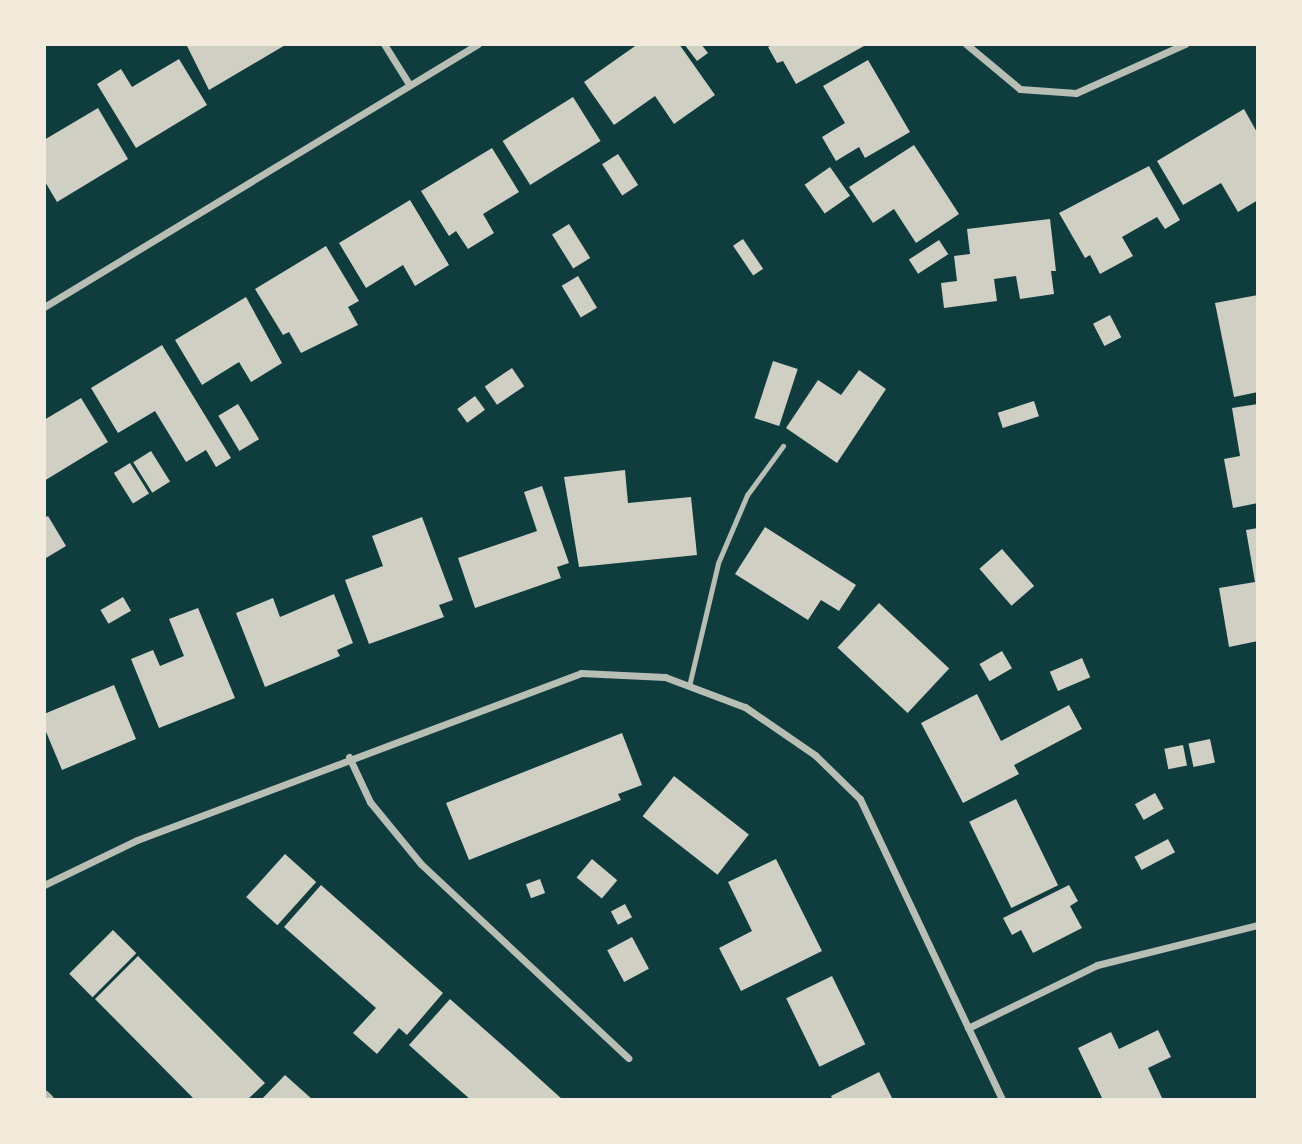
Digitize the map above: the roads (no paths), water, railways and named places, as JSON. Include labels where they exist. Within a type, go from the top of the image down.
[{"type":"street","points":[[384,44],[410,84]]},
{"type":"street","points":[[44,307],[478,44]]},
{"type":"street","points":[[966,44],[1020,89],[1076,93],[1185,44]]},
{"type":"street","points":[[44,885],[137,840],[349,757],[581,673],[665,677],[745,707],[815,755],[860,799],[1002,1100]]},
{"type":"street","points":[[349,757],[370,802],[421,864],[628,1058]]},
{"type":"street","points":[[968,1028],[1097,965],[1258,925]]},
{"type":"street","points":[[44,1096],[48,1100]]},
{"type":"lane","points":[[689,686],[719,563],[747,495],[783,446]]}]
